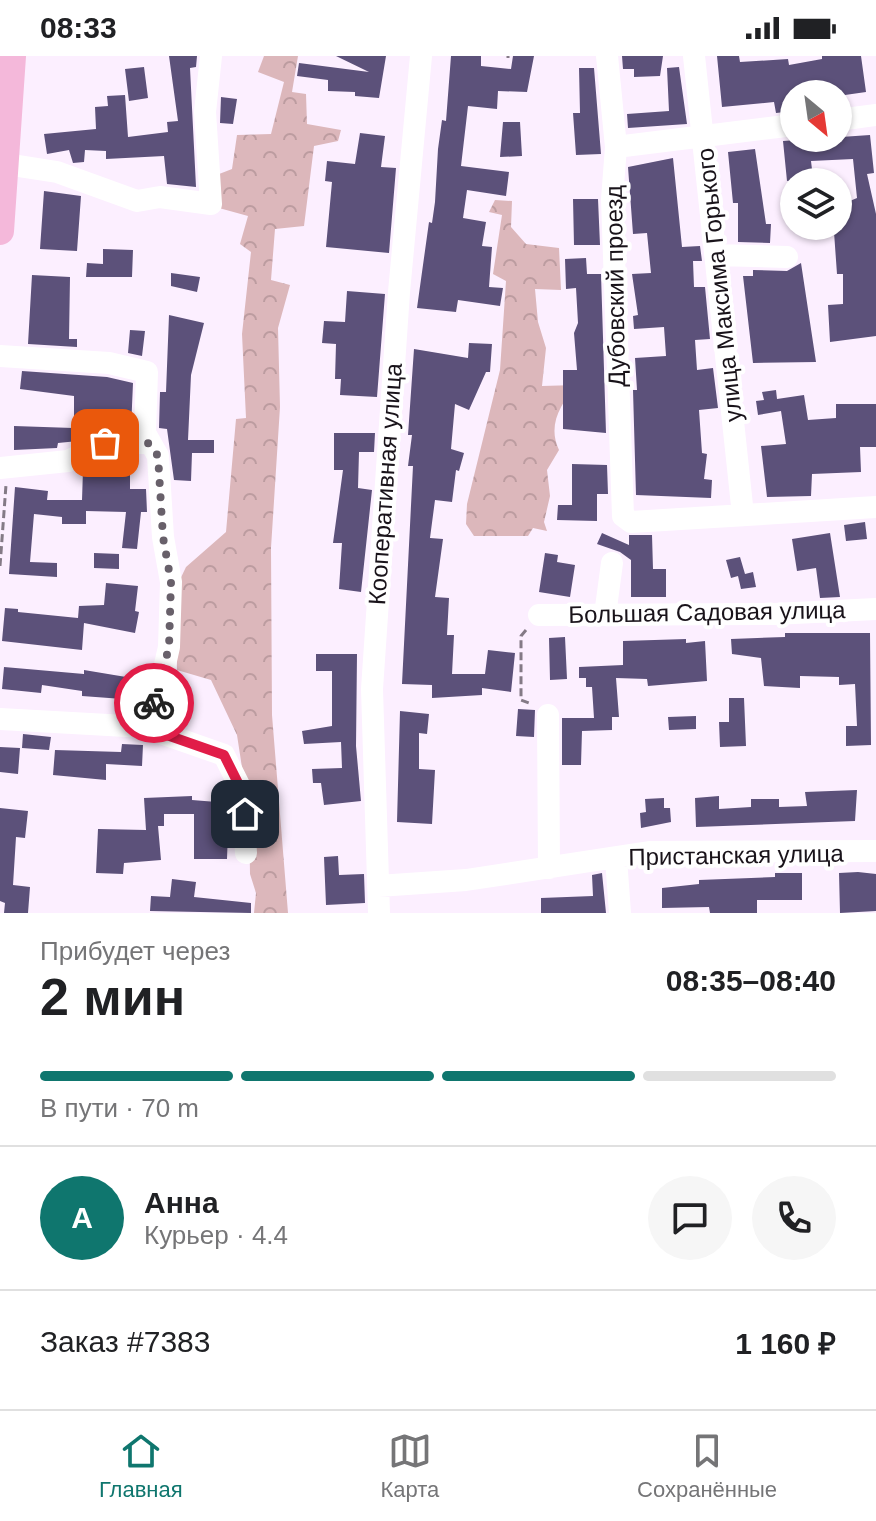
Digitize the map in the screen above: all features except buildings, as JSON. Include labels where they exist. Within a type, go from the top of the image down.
[{"type":"main road","points":[[0,231],[12,56]]},
{"type":"street","points":[[3,164],[57,172],[137,201],[160,197],[211,204],[205,112],[211,56]]},
{"type":"street","name":"Кооперативная улица","points":[[379,913],[372,705],[377,595],[399,292],[421,56]]},
{"type":"street","name":"Дубовский проезд","points":[[607,56],[616,147],[612,199],[623,516],[631,522],[743,515]]},
{"type":"street","name":"улица Максима Горького","points":[[694,56],[743,515]]},
{"type":"street","points":[[852,118],[876,115]]},
{"type":"street","points":[[616,147],[780,127]]},
{"type":"street","points":[[715,255],[787,257]]},
{"type":"street","points":[[0,356],[109,363],[147,372],[144,409],[148,443],[158,456],[163,537],[171,582],[169,647],[159,691],[144,727]]},
{"type":"street","points":[[4,469],[68,461],[105,443],[148,443]]},
{"type":"street","points":[[743,515],[876,507]]},
{"type":"street","points":[[605,615],[612,563]]},
{"type":"street","name":"Большая Садовая улица","points":[[539,615],[774,614],[876,609]]},
{"type":"street","points":[[548,715],[549,868]]},
{"type":"street","points":[[0,719],[144,727],[224,755],[242,791],[246,853]]},
{"type":"street","name":"Пристанская улица","points":[[378,886],[466,880],[649,852],[876,851]]},
{"type":"street","points":[[616,858],[620,913]]},
{"type":"path","points":[[0,566],[4,469]]},
{"type":"path","points":[[539,615],[521,636],[521,700],[544,708],[548,715]]},
{"type":"green space","points":[[264,56],[298,56],[292,92],[306,94],[307,124],[341,130],[338,141],[314,146],[304,226],[275,229],[271,280],[290,285],[278,328],[280,407],[271,548],[272,715],[288,913],[254,913],[256,893],[250,874],[249,813],[237,735],[211,680],[177,670],[176,588],[186,567],[226,532],[236,419],[246,418],[242,334],[251,252],[240,244],[248,216],[219,208],[214,176],[232,169],[237,135],[271,134],[284,82],[258,72]]},
{"type":"green space","points":[[495,200],[512,201],[511,227],[526,244],[559,248],[561,290],[535,289],[538,322],[546,348],[542,386],[576,385],[561,407],[555,423],[559,450],[547,470],[550,496],[544,522],[547,531],[533,528],[528,536],[474,536],[466,524],[467,504],[500,370],[506,281],[493,274],[502,215],[489,212]]},
{"type":"way so far","points":[[105,443],[148,443],[158,456],[163,537],[171,582],[169,647],[154,703]]},
{"type":"route","points":[[154,703],[144,727],[224,755],[242,791],[245,814]]}]
